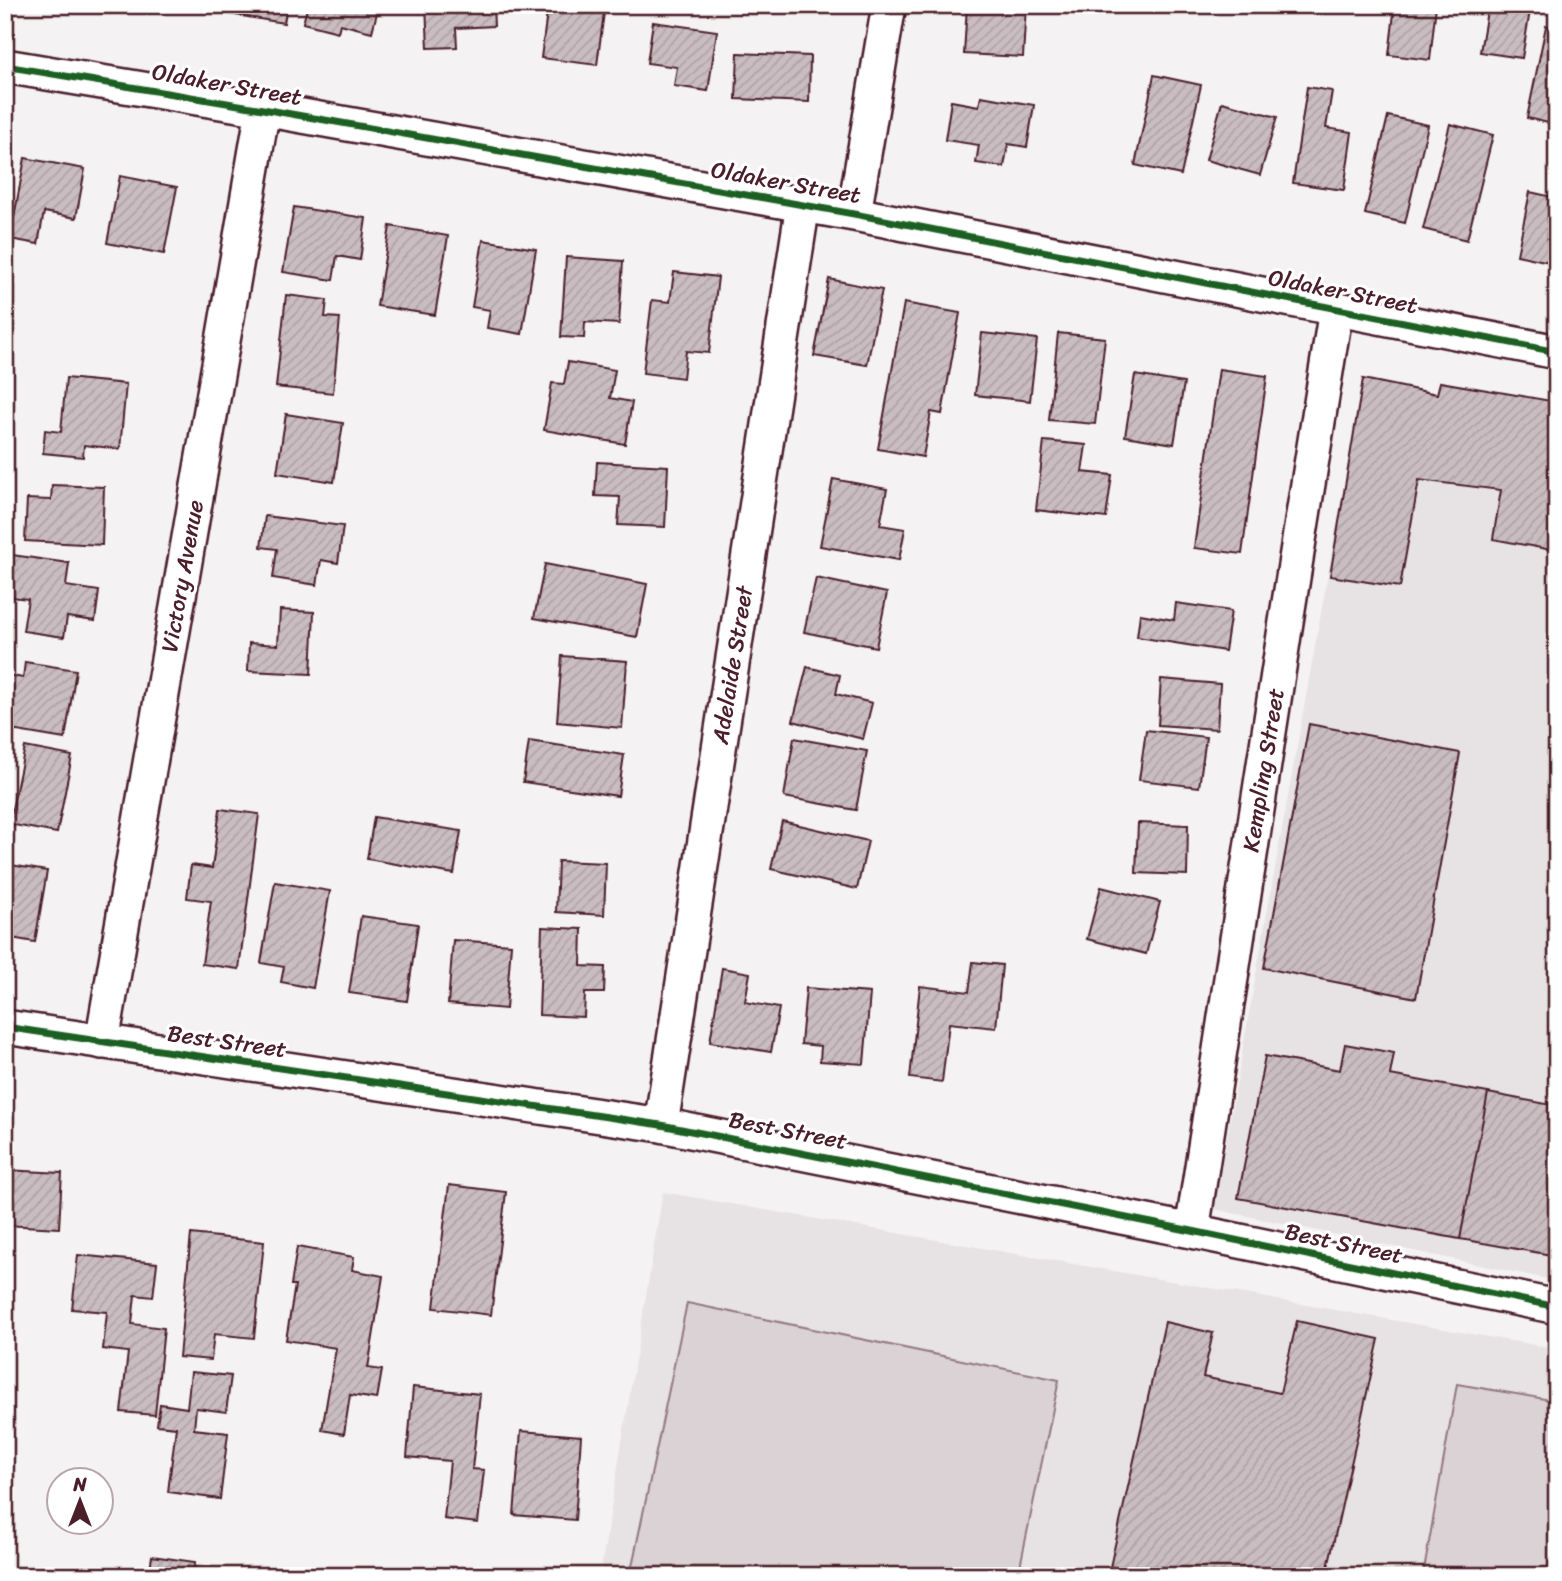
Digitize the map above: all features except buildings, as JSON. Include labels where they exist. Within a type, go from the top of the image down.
[{"type":"street","points":[[854,214],[889,5]]},
{"type":"street","name":"Oldaker Street","points":[[5,66],[803,204],[1557,352]]},
{"type":"street","name":"Victory Avenue","points":[[102,1042],[263,109]]},
{"type":"street","name":"Adelaide Street","points":[[662,1125],[803,204]]},
{"type":"street","name":"Kempling Street","points":[[1192,1231],[1336,309]]},
{"type":"street","name":"Best Street","points":[[5,1027],[662,1125],[1557,1307]]},
{"type":"shaded area","points":[[1363,379],[1437,394],[1557,408],[1557,1281],[1214,1209]]},
{"type":"shaded area","points":[[663,1192],[1557,1349],[1557,1576],[600,1576]]},
{"type":"shaded area","points":[[687,1303],[1059,1380],[1018,1576],[630,1576]]},
{"type":"shaded area","points":[[1457,1384],[1557,1401],[1557,1576],[1423,1576]]},
{"type":"cycle path","points":[[5,66],[854,214],[1557,352]]},
{"type":"cycle path","points":[[5,1027],[661,1125],[1557,1307]]}]
